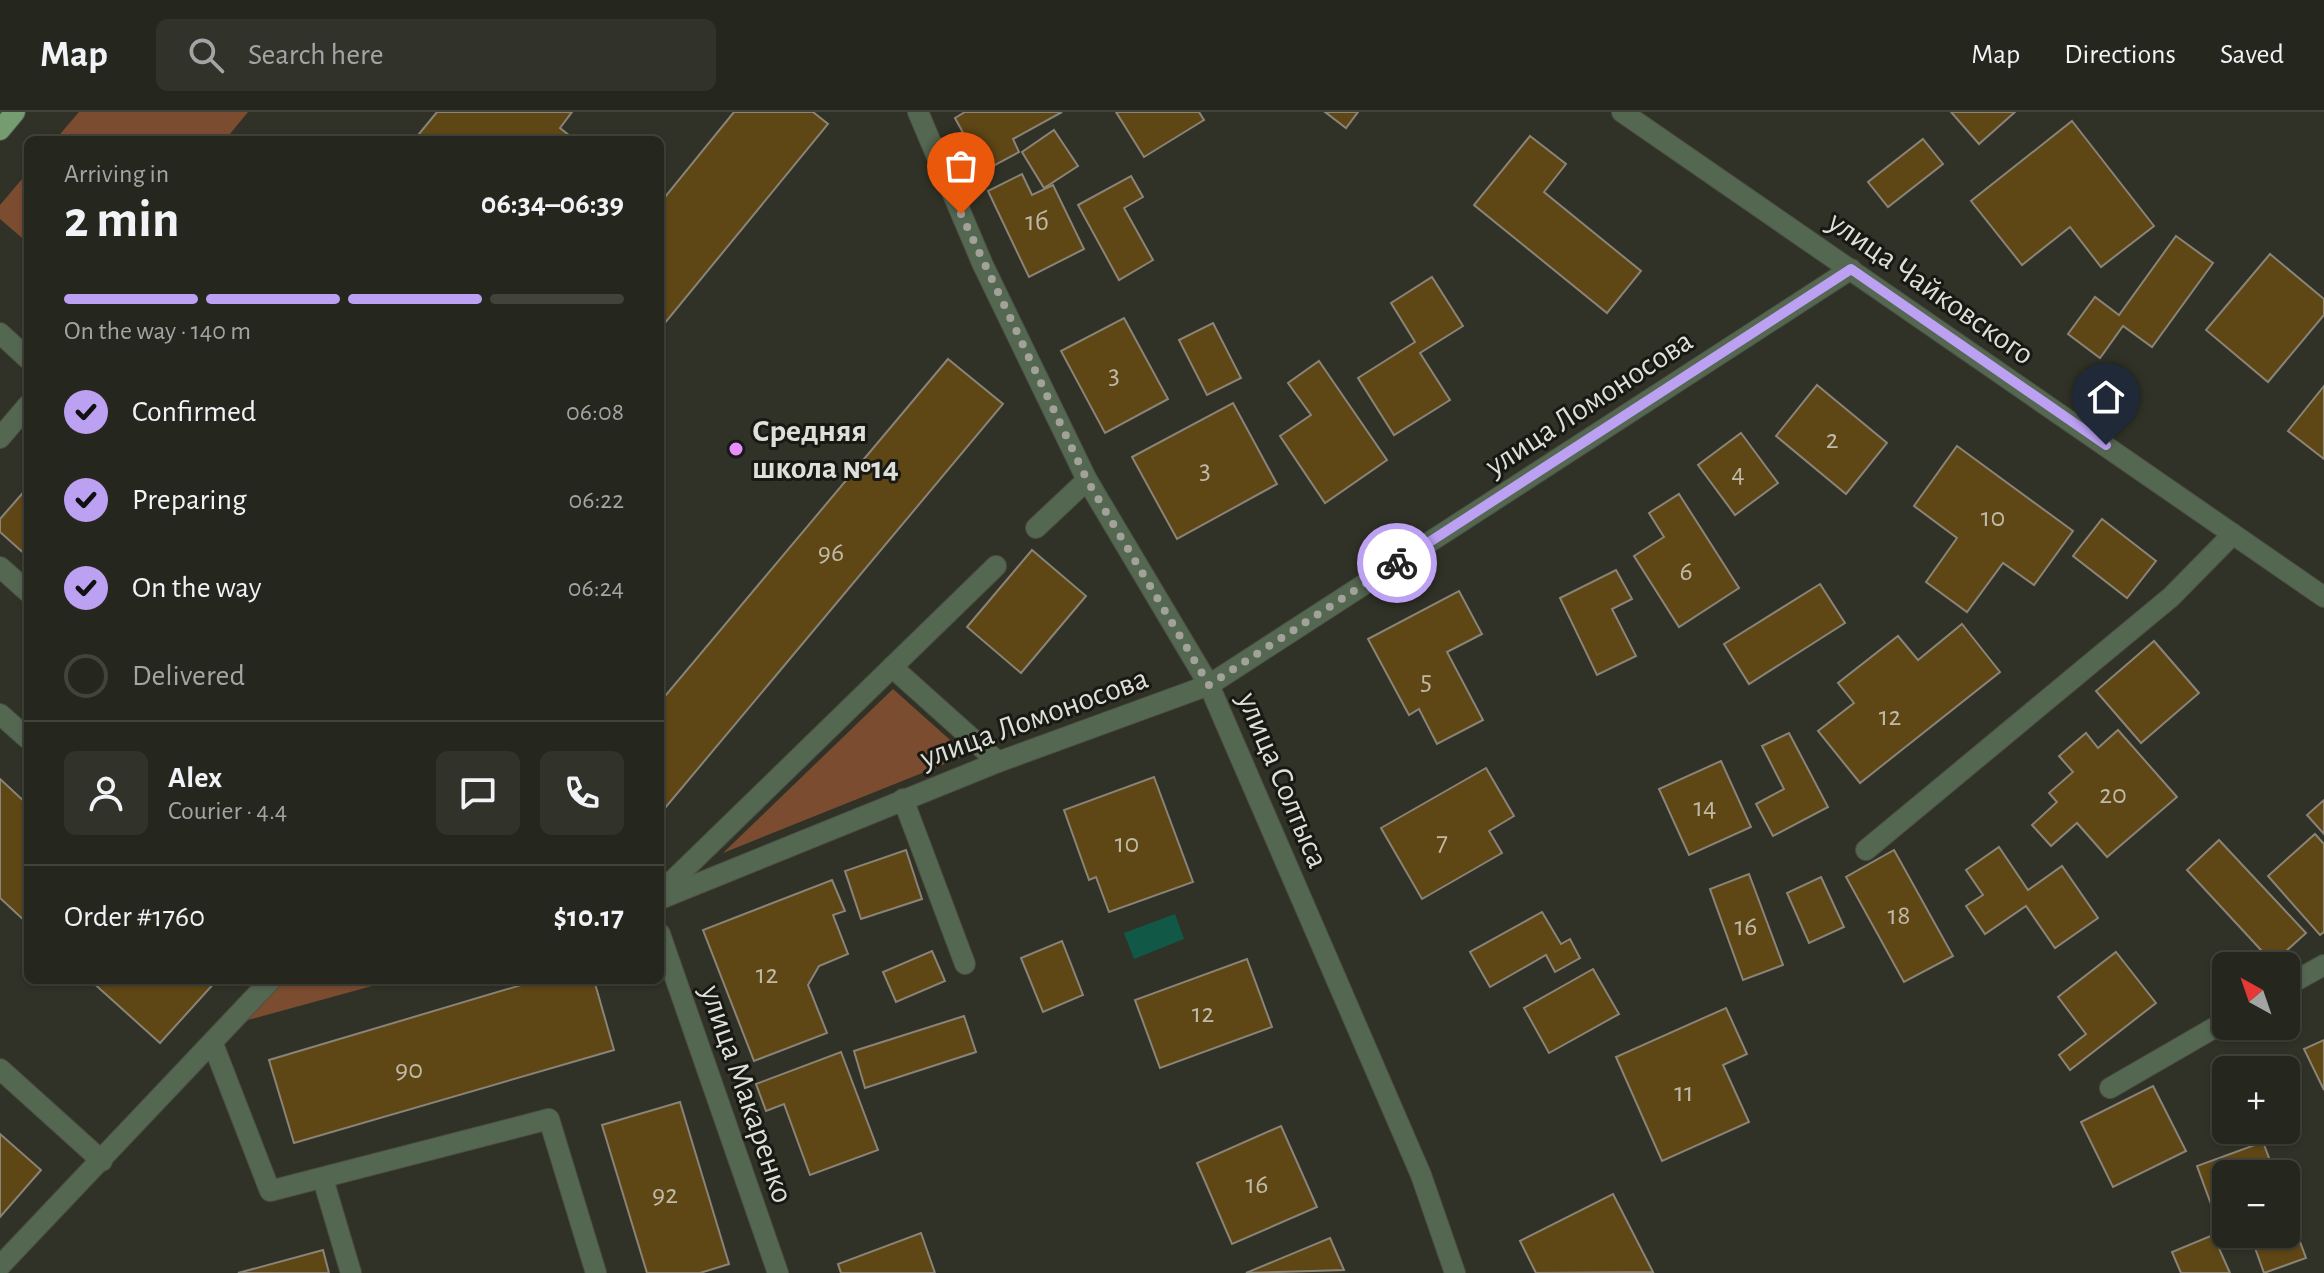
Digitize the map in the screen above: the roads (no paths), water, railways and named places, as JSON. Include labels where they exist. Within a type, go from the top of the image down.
[{"type":"main road","points":[[0,130],[15,112]]},
{"type":"street","name":"улица Солтыса","points":[[918,112],[983,265],[1087,480],[1209,685],[1421,1175],[1455,1273]]},
{"type":"street","name":"улица Чайковского","points":[[1622,112],[2324,597]]},
{"type":"street","name":"улица Ломоносова","points":[[664,894],[998,762],[1209,685],[1851,269]]},
{"type":"street","points":[[0,333],[24,355]]},
{"type":"street","points":[[0,438],[24,410]]},
{"type":"street","points":[[1036,528],[1087,480]]},
{"type":"street","points":[[1866,850],[2171,597],[2233,534]]},
{"type":"street","points":[[664,892],[996,566]]},
{"type":"street","points":[[0,567],[24,588]]},
{"type":"street","points":[[892,667],[998,762]]},
{"type":"street","points":[[0,714],[24,735]]},
{"type":"street","points":[[903,799],[965,964]]},
{"type":"street","name":"улица Макаренко","points":[[664,945],[778,1273]]},
{"type":"street","points":[[2300,978],[2324,965]]},
{"type":"street","points":[[0,1266],[267,984]]},
{"type":"street","points":[[2110,1088],[2212,1029]]},
{"type":"street","points":[[213,1044],[270,1191],[549,1119],[596,1273]]},
{"type":"street","points":[[0,1069],[102,1161]]},
{"type":"street","points":[[323,1179],[351,1273]]},
{"type":"water","points":[[1175,914],[1184,939],[1134,959],[1124,933]]},
{"type":"place","name":"Средняя школа №14","points":[[736,449]]}]
